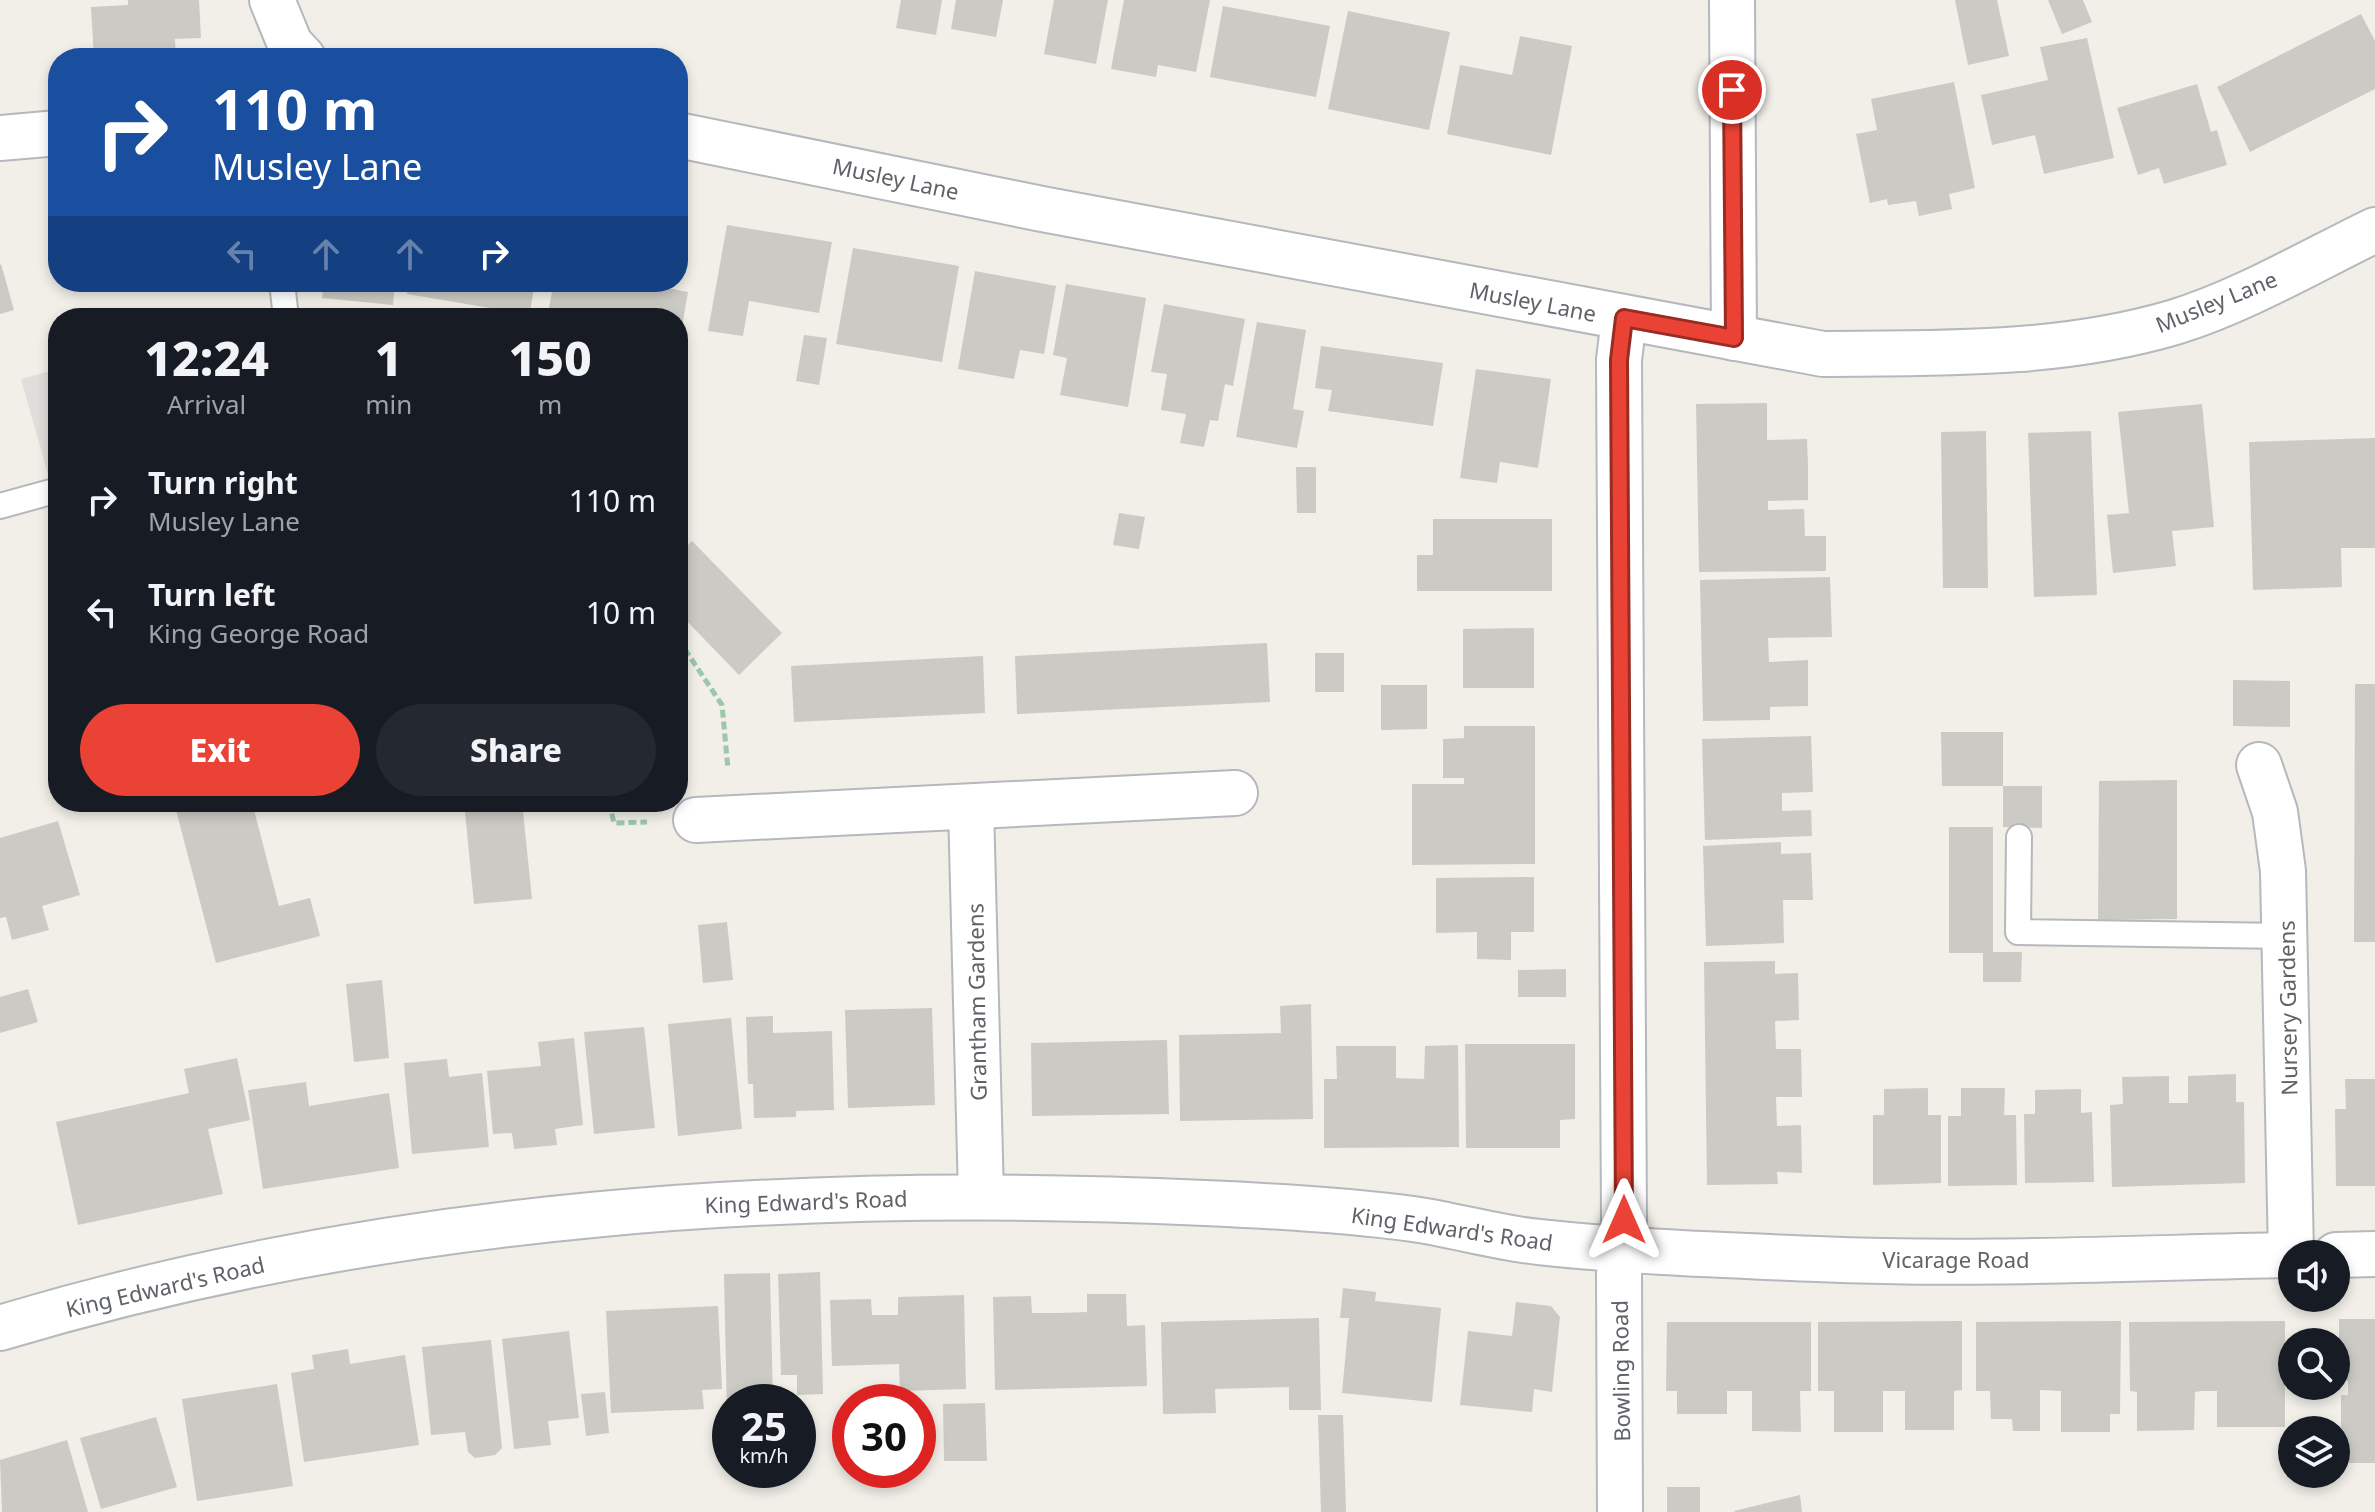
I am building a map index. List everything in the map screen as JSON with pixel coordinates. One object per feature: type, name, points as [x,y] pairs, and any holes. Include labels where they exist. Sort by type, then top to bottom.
[{"type":"street","points":[[272,0],[294,48]]},
{"type":"street","points":[[1732,0],[1734,338]]},
{"type":"street","points":[[0,138],[48,134]]},
{"type":"street","name":"Musley Lane","points":[[688,137],[1042,209],[1823,354],[1951,353],[2077,344],[2176,322],[2375,230]]},
{"type":"street","name":"Bowling Road","points":[[1620,1512],[1619,360],[1624,318]]},
{"type":"street","name":"Nursery Gardens","points":[[2259,765],[2275,812],[2286,936],[2292,1240]]},
{"type":"street","points":[[715,818],[1235,793]]},
{"type":"street","name":"Grantham Gardens","points":[[971,807],[981,1196]]},
{"type":"street","name":"King Edward's Road","points":[[0,1328],[106,1296],[230,1267],[491,1227],[659,1207],[790,1199],[981,1196],[1225,1204],[1414,1219],[1536,1242],[1621,1247]]},
{"type":"street","name":"Vicarage Road","points":[[1621,1247],[1836,1259],[2278,1255]]},
{"type":"street","points":[[2350,1255],[2375,1254]]},
{"type":"lane","points":[[0,506],[48,493]]},
{"type":"lane","points":[[2019,837],[2018,932],[2286,936]]},
{"type":"path","points":[[688,654],[722,705],[715,818]]},
{"type":"shaded area","points":[[48,372],[48,475],[21,379]]},
{"type":"building","points":[[128,0],[199,0],[201,38],[175,39],[175,48],[93,48],[91,7],[128,5]]},
{"type":"building","points":[[901,0],[942,0],[936,35],[896,28]]},
{"type":"building","points":[[956,0],[1003,0],[996,37],[951,29]]},
{"type":"building","points":[[1054,0],[1108,0],[1096,64],[1044,54]]},
{"type":"building","points":[[1124,0],[1210,0],[1196,72],[1158,65],[1156,77],[1111,69]]},
{"type":"building","points":[[1955,0],[1997,0],[2009,56],[1968,65]]},
{"type":"building","points":[[2048,0],[2083,0],[2092,22],[2062,34]]},
{"type":"building","points":[[1223,6],[1330,26],[1316,97],[1210,77]]},
{"type":"building","points":[[1348,11],[1450,32],[1429,130],[1328,109]]},
{"type":"building","points":[[2361,14],[2375,41],[2375,89],[2250,152],[2217,87]]},
{"type":"building","points":[[1520,36],[1572,46],[1551,155],[1447,134],[1460,65],[1512,75]]},
{"type":"building","points":[[2087,38],[2114,158],[2044,174],[2035,135],[1992,145],[1981,95],[2048,80],[2040,47]]},
{"type":"building","points":[[1954,82],[1975,188],[1949,194],[1952,209],[1919,216],[1916,201],[1888,205],[1887,199],[1870,203],[1856,134],[1877,130],[1871,99]]},
{"type":"building","points":[[2197,84],[2211,132],[2217,130],[2227,165],[2164,184],[2159,168],[2138,175],[2117,108]]},
{"type":"building","points":[[727,225],[832,242],[819,313],[749,301],[743,336],[708,331]]},
{"type":"building","points":[[853,248],[959,266],[942,362],[836,344]]},
{"type":"building","points":[[0,265],[14,310],[0,314]]},
{"type":"building","points":[[975,271],[1056,286],[1044,354],[1020,350],[1014,379],[958,369]]},
{"type":"building","points":[[1066,284],[1146,298],[1128,407],[1060,395],[1067,358],[1053,355]]},
{"type":"building","points":[[323,292],[394,292],[393,305],[322,298]]},
{"type":"building","points":[[533,292],[531,308],[490,308],[407,294]]},
{"type":"building","points":[[552,292],[688,292],[685,308],[549,308]]},
{"type":"building","points":[[1164,304],[1245,319],[1233,386],[1225,384],[1218,421],[1210,420],[1204,447],[1180,443],[1186,414],[1161,410],[1167,374],[1151,372]]},
{"type":"building","points":[[1257,322],[1306,330],[1293,409],[1304,411],[1297,448],[1236,437]]},
{"type":"building","points":[[804,335],[827,338],[819,385],[796,381]]},
{"type":"building","points":[[1321,346],[1443,363],[1433,426],[1328,411],[1332,390],[1315,388]]},
{"type":"building","points":[[1476,369],[1551,379],[1538,468],[1500,462],[1497,483],[1460,478]]},
{"type":"building","points":[[1767,403],[1767,440],[1807,439],[1808,466],[1808,500],[1768,501],[1768,510],[1804,509],[1805,536],[1826,536],[1826,571],[1699,572],[1696,404]]},
{"type":"building","points":[[2202,404],[2214,527],[2172,531],[2176,566],[2113,573],[2107,515],[2129,513],[2118,412]]},
{"type":"building","points":[[1986,431],[1988,588],[1943,588],[1941,432]]},
{"type":"building","points":[[2091,431],[2097,595],[2034,597],[2028,433]]},
{"type":"building","points":[[2375,438],[2375,548],[2341,548],[2342,587],[2253,590],[2249,442]]},
{"type":"building","points":[[1296,467],[1316,467],[1316,513],[1297,513]]},
{"type":"building","points":[[1119,513],[1145,517],[1139,549],[1113,545]]},
{"type":"building","points":[[1433,519],[1552,519],[1552,591],[1417,591],[1417,555],[1433,555]]},
{"type":"building","points":[[692,541],[782,633],[739,675],[688,622],[688,545]]},
{"type":"building","points":[[1830,577],[1832,637],[1768,638],[1769,662],[1808,660],[1808,706],[1770,707],[1770,720],[1703,721],[1700,580]]},
{"type":"building","points":[[1534,628],[1534,688],[1463,688],[1463,629]]},
{"type":"building","points":[[1267,643],[1270,702],[1017,714],[1015,656]]},
{"type":"building","points":[[1315,653],[1344,653],[1344,692],[1315,692]]},
{"type":"building","points":[[983,656],[985,713],[794,722],[791,666]]},
{"type":"building","points":[[2233,680],[2290,681],[2290,727],[2233,726]]},
{"type":"building","points":[[2355,684],[2375,684],[2375,942],[2354,942]]},
{"type":"building","points":[[1381,685],[1427,685],[1427,729],[1381,730]]},
{"type":"building","points":[[1464,726],[1535,726],[1535,864],[1412,865],[1412,784],[1464,784],[1464,778],[1443,778],[1443,739],[1464,738]]},
{"type":"building","points":[[1941,732],[2003,732],[2003,786],[1942,786]]},
{"type":"building","points":[[1811,736],[1813,792],[1782,793],[1782,811],[1811,810],[1812,836],[1705,840],[1702,739]]},
{"type":"building","points":[[2177,780],[2177,919],[2098,920],[2099,781]]},
{"type":"building","points":[[2003,786],[2042,786],[2042,828],[2003,827]]},
{"type":"building","points":[[177,812],[255,812],[279,906],[310,898],[320,936],[216,963]]},
{"type":"building","points":[[465,812],[523,812],[532,899],[474,904]]},
{"type":"building","points":[[58,821],[80,895],[42,906],[49,930],[12,940],[6,917],[0,918],[0,838]]},
{"type":"building","points":[[1949,827],[1993,827],[1993,952],[2022,952],[2021,982],[1983,982],[1983,953],[1949,953]]},
{"type":"building","points":[[1781,842],[1781,854],[1811,853],[1813,900],[1783,900],[1784,943],[1706,946],[1703,846]]},
{"type":"building","points":[[1534,877],[1534,932],[1511,932],[1511,960],[1477,959],[1477,932],[1436,933],[1436,878]]},
{"type":"building","points":[[727,922],[733,980],[703,983],[698,925]]},
{"type":"building","points":[[1775,961],[1775,974],[1798,973],[1799,1020],[1775,1021],[1776,1049],[1801,1049],[1802,1097],[1776,1097],[1777,1126],[1801,1125],[1802,1173],[1777,1172],[1778,1184],[1707,1185],[1704,962]]},
{"type":"building","points":[[1566,969],[1566,997],[1518,997],[1518,970]]},
{"type":"building","points":[[382,980],[389,1058],[354,1062],[346,984]]},
{"type":"building","points":[[28,989],[38,1022],[0,1033],[0,997]]},
{"type":"building","points":[[1311,1004],[1313,1119],[1180,1121],[1179,1035],[1281,1033],[1280,1006]]},
{"type":"building","points":[[932,1008],[935,1105],[848,1108],[845,1010]]},
{"type":"building","points":[[773,1016],[773,1033],[832,1031],[834,1110],[796,1111],[796,1117],[754,1118],[753,1084],[748,1084],[746,1017]]},
{"type":"building","points":[[731,1018],[742,1129],[678,1136],[668,1024]]},
{"type":"building","points":[[644,1027],[655,1128],[594,1134],[584,1032]]},
{"type":"building","points":[[574,1038],[583,1125],[555,1129],[557,1145],[514,1149],[512,1133],[493,1134],[487,1071],[541,1066],[538,1042]]},
{"type":"building","points":[[1167,1040],[1169,1114],[1032,1116],[1031,1043]]},
{"type":"building","points":[[1465,1044],[1575,1044],[1575,1119],[1560,1120],[1560,1148],[1466,1148]]},
{"type":"building","points":[[1458,1045],[1459,1147],[1324,1148],[1324,1079],[1337,1079],[1336,1046],[1396,1046],[1396,1078],[1424,1079],[1425,1046]]},
{"type":"building","points":[[237,1058],[250,1120],[208,1129],[223,1194],[78,1225],[56,1122],[189,1093],[184,1069]]},
{"type":"building","points":[[447,1059],[449,1077],[482,1073],[489,1147],[412,1154],[404,1063]]},
{"type":"building","points":[[2236,1074],[2236,1102],[2244,1102],[2245,1183],[2112,1187],[2110,1105],[2123,1104],[2122,1077],[2169,1076],[2169,1103],[2188,1103],[2188,1076]]},
{"type":"building","points":[[2345,1079],[2375,1079],[2375,1186],[2336,1186],[2335,1109],[2346,1109]]},
{"type":"building","points":[[306,1082],[309,1106],[389,1093],[399,1168],[263,1189],[248,1090]]},
{"type":"building","points":[[1928,1088],[1928,1115],[1941,1115],[1941,1183],[1873,1185],[1873,1115],[1884,1115],[1884,1089]]},
{"type":"building","points":[[1961,1088],[2005,1088],[2004,1115],[2016,1115],[2017,1185],[1948,1186],[1948,1116],[1961,1116]]},
{"type":"building","points":[[2081,1089],[2081,1113],[2092,1112],[2094,1182],[2025,1183],[2024,1114],[2035,1114],[2035,1090]]},
{"type":"building","points":[[820,1272],[823,1394],[816,1394],[816,1384],[797,1384],[797,1375],[781,1375],[778,1274]]},
{"type":"building","points":[[770,1273],[773,1384],[726,1384],[724,1274]]},
{"type":"building","points":[[1343,1288],[1376,1292],[1375,1301],[1441,1308],[1432,1402],[1342,1393],[1349,1318],[1340,1318]]},
{"type":"building","points":[[1087,1294],[1126,1294],[1127,1326],[1145,1325],[1147,1386],[995,1390],[993,1297],[1031,1296],[1032,1313],[1060,1313],[1087,1312]]},
{"type":"building","points":[[964,1295],[966,1389],[936,1390],[936,1384],[900,1384],[899,1364],[832,1366],[830,1300],[871,1299],[872,1315],[898,1315],[898,1297]]},
{"type":"building","points":[[1516,1302],[1551,1306],[1560,1317],[1552,1392],[1534,1389],[1532,1412],[1460,1405],[1468,1331],[1512,1336]]},
{"type":"building","points":[[718,1306],[722,1384],[712,1384],[712,1390],[702,1390],[704,1409],[611,1413],[606,1311]]},
{"type":"building","points":[[1319,1318],[1321,1410],[1289,1410],[1289,1387],[1215,1389],[1216,1413],[1163,1414],[1161,1322]]},
{"type":"building","points":[[2339,1319],[2375,1319],[2375,1463],[2350,1463],[2350,1416],[2341,1416],[2341,1400],[2350,1400],[2350,1328],[2339,1328]]},
{"type":"building","points":[[1962,1321],[1962,1390],[1954,1391],[1954,1430],[1905,1430],[1905,1391],[1883,1391],[1883,1432],[1834,1432],[1834,1391],[1818,1391],[1818,1322]]},
{"type":"building","points":[[2121,1321],[2120,1414],[2110,1414],[2110,1432],[2061,1432],[2061,1391],[2040,1390],[2040,1431],[2013,1431],[2012,1419],[1991,1419],[1990,1391],[1976,1391],[1976,1322]]},
{"type":"building","points":[[2285,1321],[2285,1328],[2278,1328],[2278,1400],[2285,1400],[2285,1416],[2278,1416],[2278,1427],[2217,1427],[2217,1391],[2201,1391],[2195,1392],[2194,1430],[2137,1431],[2137,1392],[2130,1391],[2129,1322]]},
{"type":"building","points":[[1667,1322],[1811,1322],[1811,1391],[1800,1391],[1801,1432],[1752,1431],[1752,1391],[1727,1391],[1727,1414],[1677,1414],[1677,1391],[1666,1391]]},
{"type":"building","points":[[569,1331],[579,1418],[548,1421],[551,1445],[514,1449],[502,1339]]},
{"type":"building","points":[[491,1340],[502,1448],[495,1455],[475,1458],[468,1452],[465,1432],[431,1435],[422,1347]]},
{"type":"building","points":[[348,1349],[350,1364],[405,1355],[419,1445],[304,1462],[291,1373],[314,1369],[312,1355]]},
{"type":"building","points":[[277,1384],[293,1486],[197,1501],[182,1399]]},
{"type":"building","points":[[605,1392],[609,1433],[586,1436],[581,1394]]},
{"type":"building","points":[[985,1403],[987,1461],[944,1461],[943,1404]]},
{"type":"building","points":[[1318,1415],[1343,1415],[1346,1512],[1321,1512]]},
{"type":"building","points":[[156,1417],[177,1487],[101,1509],[80,1438]]},
{"type":"building","points":[[67,1440],[88,1512],[2,1512],[0,1460]]},
{"type":"building","points":[[1667,1487],[1700,1487],[1700,1512],[1667,1512]]},
{"type":"building","points":[[1800,1495],[1802,1512],[1734,1511]]},
{"type":"route","points":[[1624,1220],[1619,360],[1624,318],[1734,338],[1732,90]]}]
